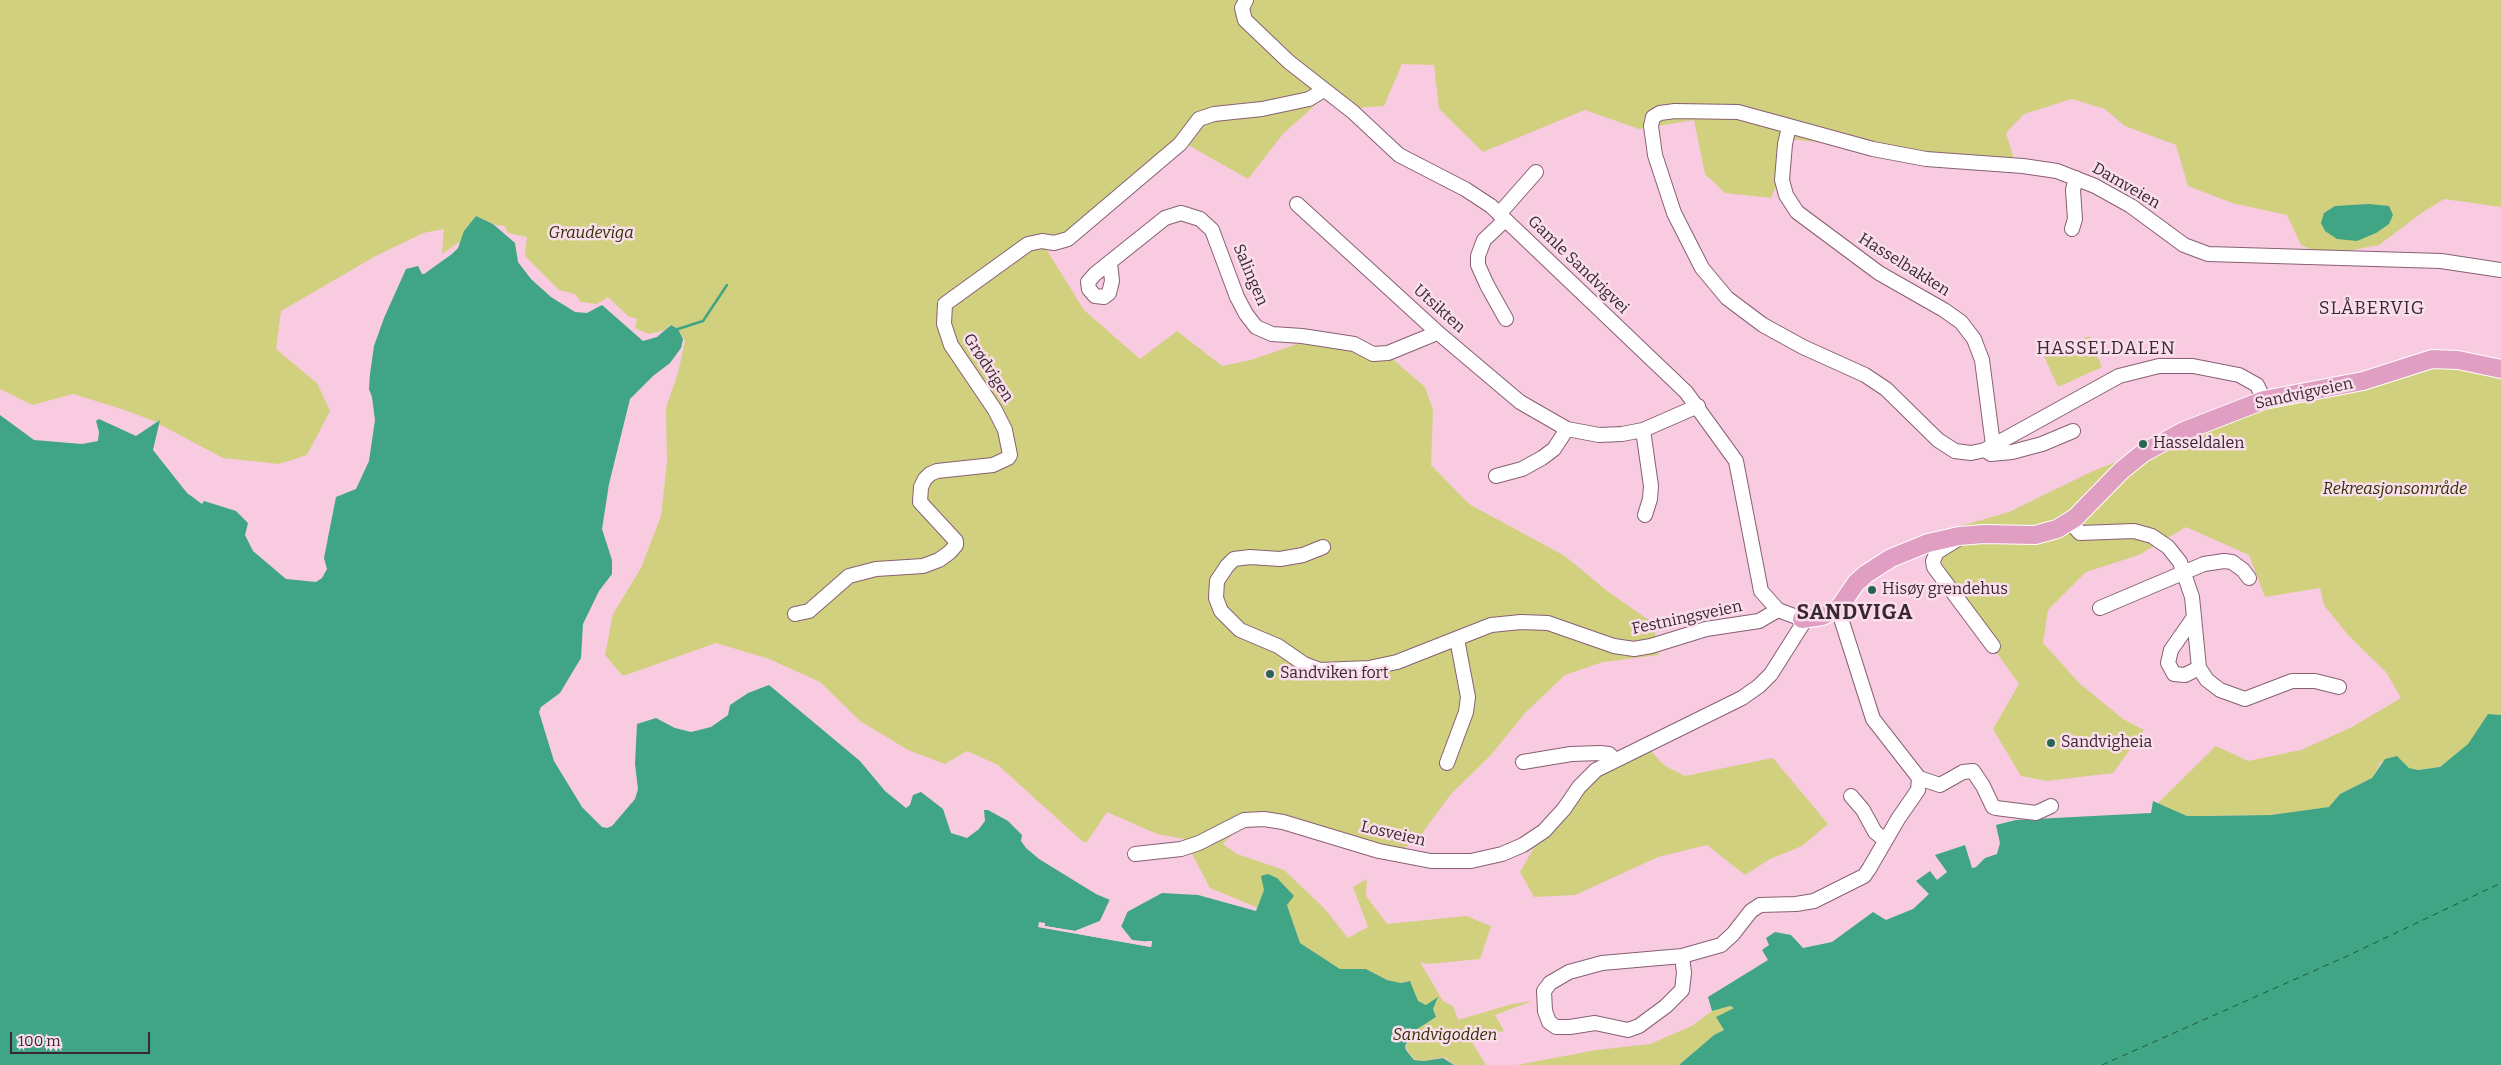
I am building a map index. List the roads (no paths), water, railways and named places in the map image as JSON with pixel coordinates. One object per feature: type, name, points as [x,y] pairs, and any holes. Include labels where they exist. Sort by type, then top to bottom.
[{"type":"main road","name":"Sandvigveien","points":[[1838,609],[1856,583],[1877,566],[1928,543],[1959,536],[2035,534],[2057,529],[2070,522],[2121,471],[2143,453],[2184,431],[2264,400],[2363,381],[2432,359],[2458,360],[2501,369]]},
{"type":"main road","points":[[1802,619],[1822,616],[1838,609]]},
{"type":"street","name":"Gamle Sandvigvei","points":[[1246,0],[1242,11],[1249,24],[1289,62],[1353,112],[1399,155],[1465,189],[1502,217],[1686,392],[1698,406],[1736,461],[1761,591],[1778,610],[1802,619]]},
{"type":"street","name":"Grødvigen","points":[[795,614],[810,611],[849,576],[876,568],[923,566],[939,560],[950,552],[956,545],[954,536],[920,502],[921,486],[925,479],[930,474],[937,472],[994,465],[1010,455],[1006,430],[995,410],[950,345],[944,324],[945,304],[1028,244],[1042,241],[1054,243],[1068,239],[1180,144],[1199,120],[1214,114],[1262,109],[1309,99],[1324,90]]},
{"type":"street","name":"Damveien","points":[[1989,448],[1971,453],[1956,451],[1938,440],[1886,389],[1865,375],[1803,347],[1763,326],[1727,298],[1702,268],[1684,236],[1661,177],[1651,126],[1653,117],[1660,112],[1694,110],[1738,112],[1873,149],[1926,158],[2024,166],[2057,172],[2076,178],[2131,206],[2184,245],[2208,254],[2365,261],[2440,261],[2501,270]]},
{"type":"street","name":"Hasselbakken","points":[[1789,127],[1785,144],[1782,180],[1786,195],[1797,212],[1879,273],[1944,310],[1961,322],[1974,339],[1982,360],[1989,448]]},
{"type":"street","points":[[1506,319],[1478,265],[1478,256],[1484,240],[1536,172]]},
{"type":"street","points":[[2072,229],[2075,219],[2073,190],[2076,178]]},
{"type":"street","name":"Utsikten","points":[[1297,204],[1436,331],[1520,402],[1537,414],[1567,429],[1599,435],[1643,430],[1698,406]]},
{"type":"street","name":"Salingen","points":[[1110,263],[1165,218],[1181,213],[1200,219],[1212,230],[1237,297],[1256,327],[1272,334],[1302,336],[1354,344],[1373,354],[1388,353],[1432,335],[1436,331]]},
{"type":"street","points":[[2073,431],[2042,444],[2012,452],[1991,454],[1989,448],[2119,376],[2159,366],[2193,366],[2239,374],[2257,385],[2264,400]]},
{"type":"street","points":[[1496,476],[1516,472],[1542,458],[1554,449],[1567,429]]},
{"type":"street","points":[[1643,430],[1651,486],[1650,499],[1645,515]]},
{"type":"street","points":[[2070,522],[2080,533],[2134,531],[2152,536],[2168,547],[2180,562],[2192,597],[2199,668],[2207,680],[2220,690],[2245,699],[2292,681],[2314,681],[2339,687]]},
{"type":"street","points":[[1959,536],[1957,541],[1937,552],[1933,561],[1934,567],[1993,646]]},
{"type":"street","name":"Festningsveien","points":[[1322,547],[1303,555],[1280,559],[1250,557],[1234,559],[1217,581],[1216,598],[1221,611],[1240,630],[1278,646],[1304,664],[1320,670],[1369,668],[1397,662],[1491,625],[1521,622],[1548,623],[1614,646],[1634,649],[1706,629],[1759,621],[1778,610]]},
{"type":"street","points":[[2100,608],[2204,564],[2224,561],[2232,562],[2243,570],[2249,578]]},
{"type":"street","points":[[1838,609],[1873,719],[1919,778],[1940,785],[1963,772],[1973,772],[1983,786],[1992,807],[2036,813],[2051,806]]},
{"type":"street","points":[[2194,617],[2170,650],[2168,663],[2174,674],[2185,675],[2199,668]]},
{"type":"street","name":"Losveien","points":[[1135,854],[1181,849],[1199,843],[1244,820],[1264,819],[1283,822],[1379,851],[1431,861],[1471,861],[1502,854],[1536,838],[1564,809],[1579,787],[1596,770],[1614,759],[1742,698],[1759,686],[1771,674],[1796,637],[1802,619]]},
{"type":"street","points":[[1446,763],[1466,712],[1468,697],[1458,639]]},
{"type":"street","points":[[1523,762],[1571,754],[1600,753],[1609,754],[1614,759]]},
{"type":"street","points":[[1682,956],[1684,973],[1682,990],[1666,1006],[1639,1026],[1628,1030],[1595,1023],[1556,1027],[1549,1022],[1545,1011],[1544,991],[1550,984],[1569,972],[1602,963],[1682,956],[1721,945],[1733,934],[1751,911],[1760,905],[1796,904],[1814,901],[1864,876],[1918,790],[1919,778]]},
{"type":"street","points":[[1851,796],[1875,832],[1885,840]]},
{"type":"waterway","points":[[678,329],[703,321],[727,285]]},
{"type":"place","name":"Hasseldalen","points":[[2143,444]]},
{"type":"place","name":"Hisøy grendehus","points":[[1872,590]]},
{"type":"place","name":"Sandviken fort","points":[[1270,674]]},
{"type":"place","name":"Sandvigheia","points":[[2051,743]]},
{"type":"district","name":"SLÅBERVIG","points":[[2372,309]]},
{"type":"district","name":"HASSELDALEN","points":[[2106,349]]},
{"type":"district","name":"SANDVIGA","points":[[1855,613]]},
{"type":"park label","name":"Graudeviga","points":[[591,234]]},
{"type":"park label","name":"Rekreasjonsområde","points":[[2395,490]]},
{"type":"park label","name":"Sandvigodden","points":[[1445,1036]]}]
